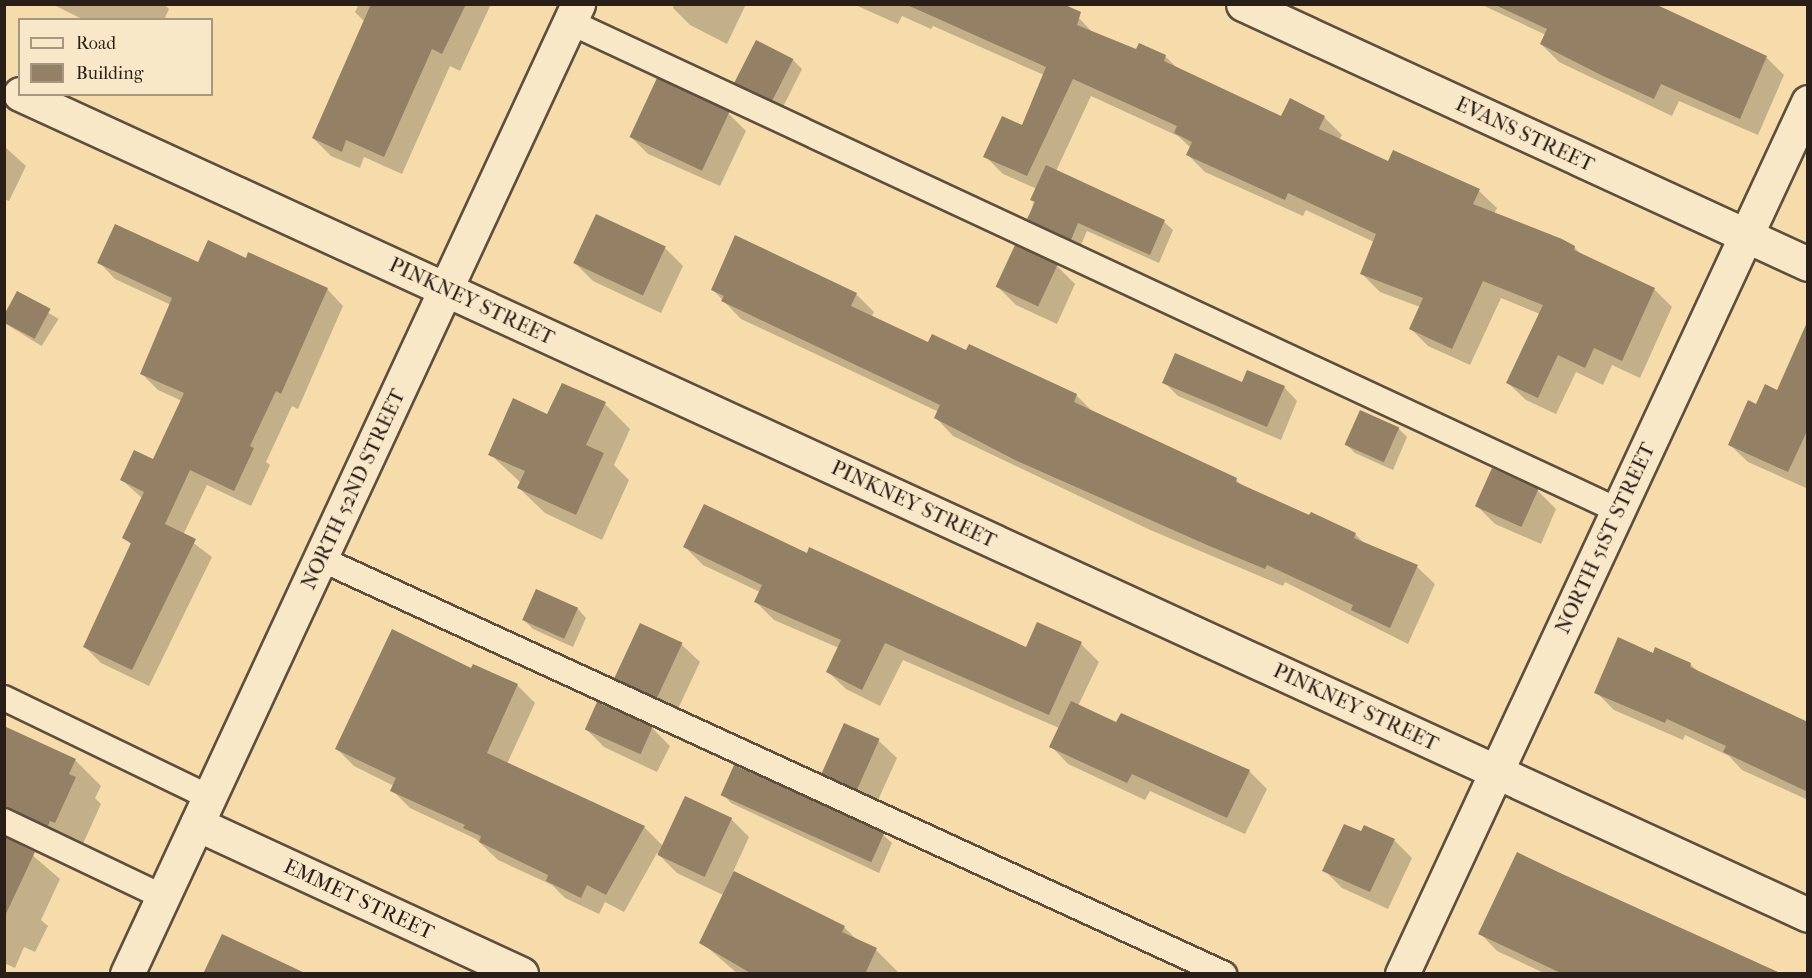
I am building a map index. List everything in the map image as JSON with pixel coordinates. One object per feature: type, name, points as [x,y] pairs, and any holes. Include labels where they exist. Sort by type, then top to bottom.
[{"type":"street","name":"EVANS STREET","points":[[1243,4],[1808,264]]},
{"type":"street","name":"NORTH 52ND STREET","points":[[127,974],[574,13]]},
{"type":"street","name":"PINKNEY STREET","points":[[24,96],[1808,915]]},
{"type":"street","name":"NORTH 51ST STREET","points":[[1402,974],[1808,102]]},
{"type":"street","name":"EMMET STREET","points":[[203,811],[521,974]]},
{"type":"lane","points":[[574,13],[1617,510]]},
{"type":"lane","points":[[321,559],[1224,974]]},
{"type":"lane","points":[[4,698],[203,811]]},
{"type":"lane","points":[[4,821],[163,897]]},
{"type":"building","points":[[371,4],[466,4],[442,54],[432,49],[384,157],[346,140],[342,152],[312,138]]},
{"type":"building","points":[[905,4],[1063,4],[1081,12],[1077,25],[1136,49],[1139,43],[1166,55],[1164,61],[1281,116],[1290,98],[1325,116],[1319,129],[1388,161],[1393,150],[1480,189],[1473,204],[1562,239],[1575,246],[1574,250],[1655,288],[1622,361],[1594,348],[1585,368],[1558,355],[1538,398],[1506,383],[1543,305],[1483,281],[1452,349],[1409,329],[1423,298],[1360,274],[1376,234],[1288,193],[1285,200],[1186,155],[1192,142],[1174,133],[1177,126],[1073,79],[1027,176],[983,157],[1002,116],[1022,125],[1046,67]]},
{"type":"building","points":[[1493,4],[1655,4],[1767,56],[1740,119],[1661,84],[1654,99],[1603,76],[1540,44],[1547,29]]},
{"type":"building","points":[[756,40],[793,59],[772,102],[734,83]]},
{"type":"building","points":[[657,78],[730,112],[702,171],[630,137]]},
{"type":"building","points":[[1046,165],[1165,220],[1150,255],[1078,223],[1071,240],[1027,219],[1035,202],[1030,200]]},
{"type":"building","points":[[596,214],[666,247],[643,295],[573,263]]},
{"type":"building","points":[[115,224],[198,262],[208,240],[246,258],[248,252],[328,288],[281,394],[276,391],[250,446],[254,448],[234,491],[190,470],[165,524],[196,539],[132,670],[83,647],[131,543],[122,538],[144,492],[120,480],[134,450],[153,459],[184,393],[140,374],[172,298],[97,263]]},
{"type":"building","points":[[735,235],[857,293],[851,306],[928,342],[932,334],[966,350],[969,344],[1077,394],[1074,402],[1237,478],[1236,482],[1309,515],[1311,512],[1356,533],[1354,538],[1418,565],[1390,628],[1351,610],[1353,605],[1267,565],[1265,569],[1207,545],[1015,460],[934,418],[940,405],[721,301],[724,296],[711,290]]},
{"type":"building","points":[[1015,245],[1058,265],[1038,307],[996,287]]},
{"type":"building","points":[[17,291],[51,309],[35,339],[4,323],[4,315]]},
{"type":"building","points":[[1808,320],[1808,429],[1788,472],[1728,445],[1748,400],[1756,404],[1765,384],[1777,390]]},
{"type":"building","points":[[1175,353],[1242,382],[1247,370],[1285,386],[1267,427],[1162,383]]},
{"type":"building","points":[[562,383],[606,402],[586,445],[604,453],[576,515],[517,488],[525,471],[488,455],[513,398],[547,414]]},
{"type":"building","points":[[1360,410],[1399,427],[1384,462],[1345,445]]},
{"type":"building","points":[[1492,468],[1539,489],[1522,527],[1475,506]]},
{"type":"building","points":[[704,504],[807,553],[809,547],[1026,647],[1037,622],[1082,642],[1049,715],[885,643],[862,690],[826,672],[841,640],[754,602],[762,585],[683,547]]},
{"type":"building","points":[[536,589],[578,608],[564,639],[522,620]]},
{"type":"building","points":[[640,623],[683,643],[657,698],[614,678]]},
{"type":"building","points":[[392,629],[471,668],[473,664],[518,684],[487,753],[645,826],[606,895],[587,885],[581,898],[546,881],[548,875],[479,842],[481,836],[463,828],[465,825],[390,791],[396,778],[335,749]]},
{"type":"building","points":[[1618,637],[1653,653],[1655,647],[1691,663],[1690,667],[1808,722],[1808,792],[1723,752],[1726,746],[1667,719],[1665,723],[1594,693]]},
{"type":"building","points":[[1071,701],[1116,722],[1121,713],[1250,770],[1227,818],[1132,774],[1127,783],[1049,747]]},
{"type":"building","points":[[597,702],[653,727],[641,754],[585,729]]},
{"type":"building","points":[[844,723],[880,739],[857,790],[821,774]]},
{"type":"building","points":[[4,726],[76,759],[69,774],[76,777],[55,823],[50,821],[48,826],[4,807]]},
{"type":"building","points":[[734,765],[885,832],[871,862],[721,795]]},
{"type":"building","points":[[685,796],[732,818],[705,877],[658,855]]},
{"type":"building","points":[[1344,824],[1361,831],[1364,825],[1395,839],[1370,892],[1322,871]]},
{"type":"building","points":[[4,837],[35,852],[4,918]]},
{"type":"building","points":[[1517,852],[1782,974],[1563,974],[1478,934]]},
{"type":"building","points":[[734,871],[845,926],[842,932],[877,948],[865,974],[752,974],[699,943]]},
{"type":"building","points":[[222,934],[307,974],[203,974]]}]
